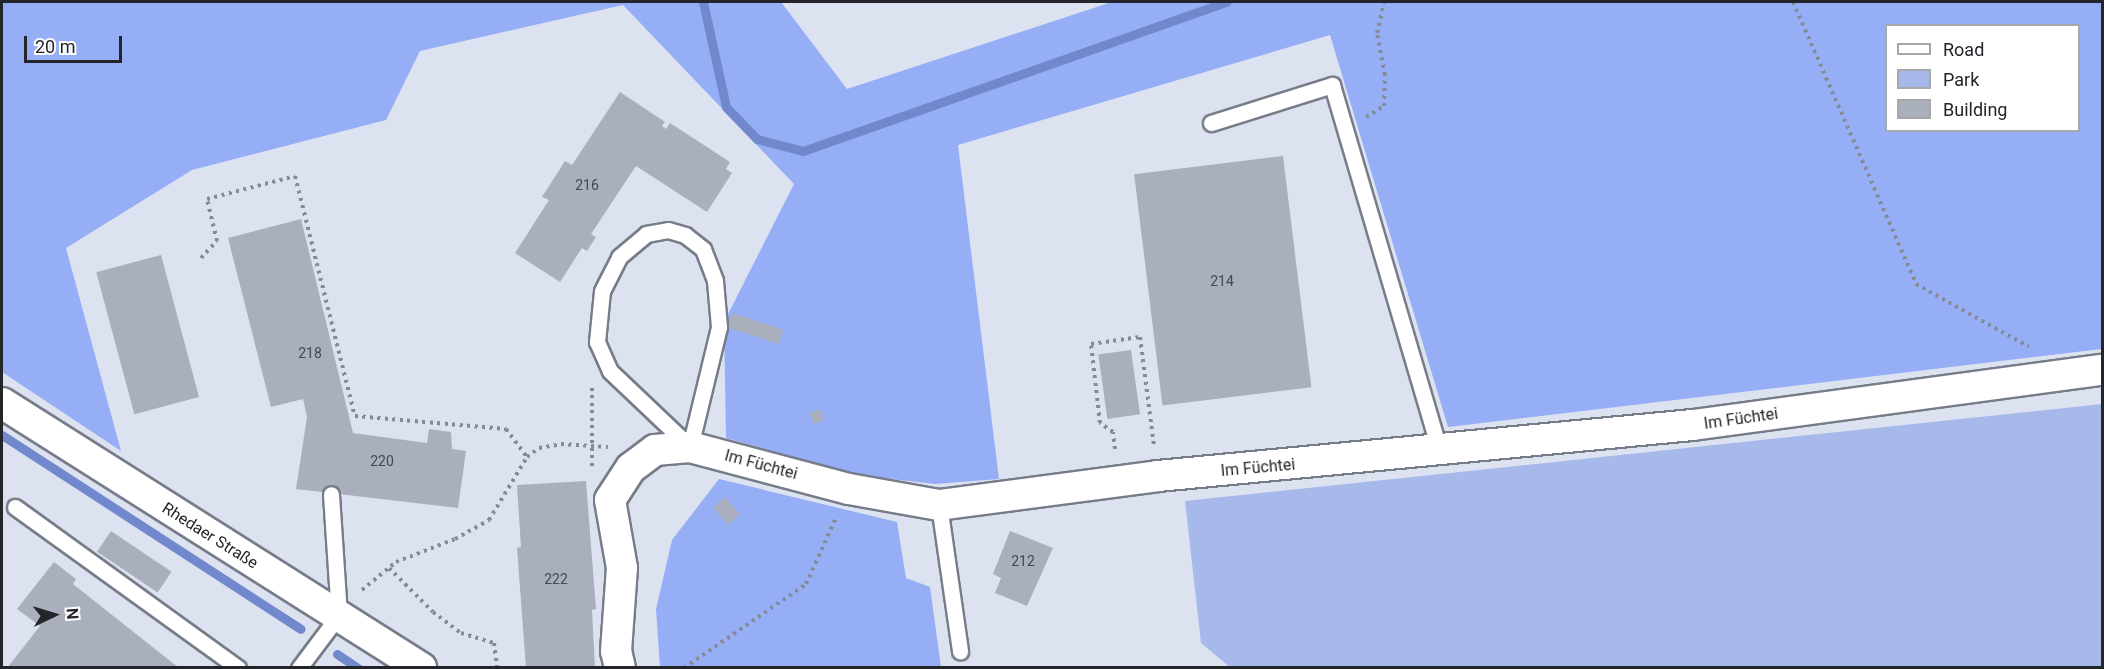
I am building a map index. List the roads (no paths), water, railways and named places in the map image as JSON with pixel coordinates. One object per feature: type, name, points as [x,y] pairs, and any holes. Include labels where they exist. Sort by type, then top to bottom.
[{"type":"street","name":"Im Füchtei","points":[[620,668],[616,651],[622,568],[609,500],[631,468],[655,450],[690,447],[849,489],[939,505],[1158,476],[1440,452],[1693,425],[2090,371]]},
{"type":"street","name":"Rhedaer Straße","points":[[2,403],[421,668]]},
{"type":"lane","points":[[1211,123],[1332,85],[1440,452]]},
{"type":"lane","points":[[668,230],[686,235],[703,249],[715,281],[719,327],[690,447],[610,371],[597,342],[603,291],[619,257],[646,234],[668,230]]},
{"type":"lane","points":[[299,668],[342,617],[331,494]]},
{"type":"lane","points":[[939,505],[960,651]]},
{"type":"lane","points":[[15,507],[238,668]]},
{"type":"waterway","points":[[703,2],[726,107],[757,139],[803,151],[1227,2]]},
{"type":"waterway","points":[[2,435],[301,629]]},
{"type":"waterway","points":[[337,654],[358,668]]}]
